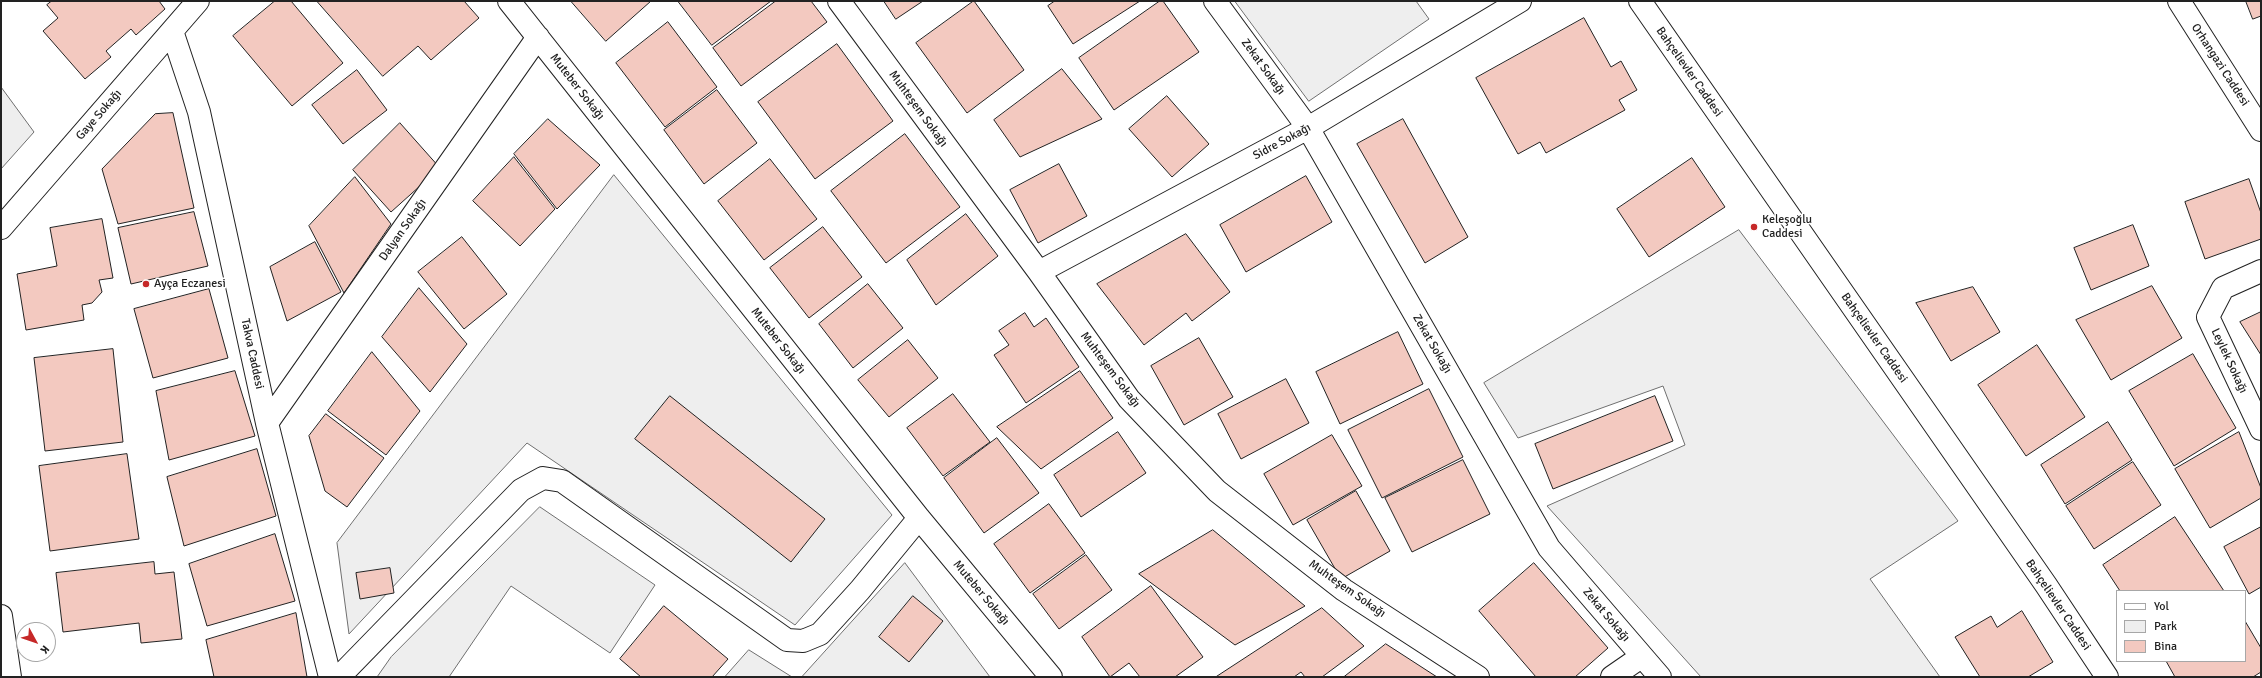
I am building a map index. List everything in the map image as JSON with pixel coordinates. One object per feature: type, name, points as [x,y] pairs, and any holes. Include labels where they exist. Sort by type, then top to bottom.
[{"type":"street","name":"Gaye Sokağı","points":[[1,228],[198,1]]},
{"type":"street","name":"Muteber Sokağı","points":[[509,1],[919,518],[1051,677]]},
{"type":"street","name":"Muhteşem Sokağı","points":[[839,1],[1039,272],[1129,399],[1216,490],[1344,590],[1478,677]]},
{"type":"street","name":"Zekat Sokağı","points":[[1215,1],[1308,128],[1549,548],[1641,657],[1660,677]]},
{"type":"street","name":"Sidre Sokağı","points":[[1039,272],[1308,128],[1520,1]]},
{"type":"street","name":"Bahçelievler Caddesi","points":[[1640,1],[2041,579],[2107,677]]},
{"type":"street","name":"Orhangazi Caddesi","points":[[2179,1],[2261,130]]},
{"type":"street","name":"Takva Caddesi","points":[[172,31],[199,112],[267,423],[330,677]]},
{"type":"street","name":"Dalyan Sokağı","points":[[267,423],[538,37]]},
{"type":"street","name":"Leylek Sokağı","points":[[2261,271],[2223,288],[2208,317],[2261,429]]},
{"type":"street","points":[[339,677],[521,490],[543,478],[562,480],[787,640],[803,641],[820,634],[860,590],[919,518]]},
{"type":"street","points":[[1,616],[10,677]]},
{"type":"street","points":[[1612,677],[1641,657]]},
{"type":"green space","points":[[1235,1],[1416,1],[1429,19],[1309,101]]},
{"type":"green space","points":[[1,87],[34,132],[1,169]]},
{"type":"green space","points":[[614,175],[892,515],[795,625],[527,443],[349,634],[337,543]]},
{"type":"green space","points":[[1739,230],[1958,521],[1870,579],[1940,677],[1701,677],[1547,506],[1685,445],[1663,386],[1518,438],[1484,383]]},
{"type":"green space","points":[[540,507],[655,585],[610,653],[511,586],[449,677],[377,677],[391,657]]},
{"type":"green space","points":[[905,563],[990,677],[802,677]]},
{"type":"green space","points":[[749,650],[792,677],[725,677]]},
{"type":"building","points":[[52,1],[159,1],[165,9],[136,35],[131,29],[106,51],[111,57],[85,79],[43,31],[58,18],[47,5]]},
{"type":"building","points":[[275,1],[291,1],[343,63],[292,106],[233,36]]},
{"type":"building","points":[[317,1],[464,1],[479,18],[431,60],[418,46],[383,76]]},
{"type":"building","points":[[571,1],[651,1],[606,41]]},
{"type":"building","points":[[678,1],[771,1],[712,45]]},
{"type":"building","points":[[776,1],[811,1],[827,22],[741,86],[713,48]]},
{"type":"building","points":[[884,1],[923,1],[896,19]]},
{"type":"building","points":[[974,1],[1024,70],[967,113],[916,43]]},
{"type":"building","points":[[1055,1],[1140,1],[1073,44],[1048,6]]},
{"type":"building","points":[[1160,1],[1163,1],[1199,52],[1114,110],[1079,58]]},
{"type":"building","points":[[2246,1],[2261,1],[2261,16],[2253,19]]},
{"type":"building","points":[[1584,18],[1611,67],[1621,61],[1637,90],[1619,100],[1625,110],[1546,153],[1540,142],[1518,154],[1476,78]]},
{"type":"building","points":[[668,22],[717,87],[665,127],[616,63]]},
{"type":"building","points":[[837,44],[893,121],[815,179],[758,102]]},
{"type":"building","points":[[1062,69],[1102,119],[1020,157],[994,120]]},
{"type":"building","points":[[357,70],[387,110],[343,144],[312,105]]},
{"type":"building","points":[[717,90],[757,143],[704,184],[664,130]]},
{"type":"building","points":[[1167,96],[1209,144],[1172,177],[1129,129]]},
{"type":"building","points":[[173,113],[194,208],[118,224],[102,169],[155,114]]},
{"type":"building","points":[[548,119],[600,165],[557,209],[514,154]]},
{"type":"building","points":[[1403,119],[1468,237],[1425,263],[1357,144]]},
{"type":"building","points":[[400,123],[440,168],[391,212],[353,170]]},
{"type":"building","points":[[905,134],[960,207],[886,263],[831,191]]},
{"type":"building","points":[[514,157],[555,209],[520,246],[473,201]]},
{"type":"building","points":[[1692,158],[1725,207],[1649,257],[1617,209]]},
{"type":"building","points":[[770,159],[817,219],[764,260],[718,201]]},
{"type":"building","points":[[1059,164],[1087,216],[1038,243],[1010,190]]},
{"type":"building","points":[[1306,176],[1332,222],[1246,272],[1220,225]]},
{"type":"building","points":[[355,177],[391,224],[344,293],[309,226]]},
{"type":"building","points":[[2249,179],[2261,213],[2261,239],[2205,259],[2185,202]]},
{"type":"building","points":[[194,212],[208,266],[131,284],[118,228]]},
{"type":"building","points":[[966,214],[998,256],[936,305],[907,260]]},
{"type":"building","points":[[102,219],[113,278],[99,280],[102,292],[92,303],[82,305],[84,320],[26,330],[17,274],[57,266],[50,228]]},
{"type":"building","points":[[2133,225],[2149,266],[2091,290],[2074,248]]},
{"type":"building","points":[[823,227],[862,277],[809,318],[770,268]]},
{"type":"building","points":[[1186,234],[1230,292],[1192,321],[1186,313],[1144,345],[1097,284]]},
{"type":"building","points":[[462,237],[507,294],[464,329],[418,272]]},
{"type":"building","points":[[315,242],[341,292],[287,321],[270,267]]},
{"type":"building","points":[[868,284],[903,328],[853,368],[819,324]]},
{"type":"building","points":[[2152,286],[2182,338],[2111,380],[2076,320]]},
{"type":"building","points":[[1973,287],[2000,332],[1951,361],[1916,303]]},
{"type":"building","points":[[419,288],[467,344],[430,392],[382,337]]},
{"type":"building","points":[[209,289],[228,358],[153,378],[134,309]]},
{"type":"building","points":[[2261,312],[2261,355],[2240,322]]},
{"type":"building","points":[[1025,313],[1034,327],[1046,318],[1079,367],[1026,403],[994,355],[1009,345],[999,331]]},
{"type":"building","points":[[1398,332],[1423,384],[1340,424],[1316,372]]},
{"type":"building","points":[[1199,338],[1233,397],[1184,425],[1151,366]]},
{"type":"building","points":[[908,340],[938,378],[889,417],[858,380]]},
{"type":"building","points":[[2037,345],[2085,417],[2026,456],[1978,385]]},
{"type":"building","points":[[113,349],[123,442],[45,451],[34,358]]},
{"type":"building","points":[[372,352],[420,411],[386,455],[328,411]]},
{"type":"building","points":[[2193,354],[2236,428],[2174,466],[2129,391]]},
{"type":"building","points":[[235,371],[255,436],[169,460],[156,391]]},
{"type":"building","points":[[1080,371],[1113,418],[1041,469],[997,427]]},
{"type":"building","points":[[1286,379],[1309,423],[1241,459],[1218,414]]},
{"type":"building","points":[[1429,389],[1463,457],[1382,498],[1348,430]]},
{"type":"building","points":[[953,394],[990,442],[943,476],[907,428]]},
{"type":"building","points":[[670,396],[825,519],[791,562],[635,439]]},
{"type":"building","points":[[1655,396],[1673,441],[1553,489],[1535,444]]},
{"type":"building","points":[[326,414],[384,458],[347,507],[325,491],[309,436]]},
{"type":"building","points":[[2108,422],[2132,460],[2065,504],[2041,465]]},
{"type":"building","points":[[1118,432],[1146,473],[1081,517],[1054,475]]},
{"type":"building","points":[[2239,432],[2261,488],[2261,498],[2210,528],[2175,469]]},
{"type":"building","points":[[1332,435],[1362,486],[1293,525],[1264,474]]},
{"type":"building","points":[[997,438],[1039,493],[984,533],[944,478]]},
{"type":"building","points":[[257,449],[276,516],[184,546],[167,477]]},
{"type":"building","points":[[127,454],[139,539],[50,551],[39,466]]},
{"type":"building","points":[[1463,460],[1490,514],[1412,552],[1385,498]]},
{"type":"building","points":[[2133,462],[2161,505],[2094,549],[2066,506]]},
{"type":"building","points":[[1356,491],[1390,551],[1341,579],[1307,520]]},
{"type":"building","points":[[1049,504],[1085,553],[1030,593],[994,544]]},
{"type":"building","points":[[2175,517],[2223,590],[2119,590],[2103,565]]},
{"type":"building","points":[[2261,527],[2261,587],[2249,594],[2224,547]]},
{"type":"building","points":[[1213,530],[1305,606],[1235,645],[1139,574]]},
{"type":"building","points":[[275,534],[295,601],[207,626],[189,564]]},
{"type":"building","points":[[1086,555],[1112,590],[1059,629],[1033,594]]},
{"type":"building","points":[[154,562],[155,574],[174,572],[182,639],[141,643],[139,623],[63,632],[56,573]]},
{"type":"building","points":[[1534,563],[1608,648],[1575,677],[1536,677],[1479,611]]},
{"type":"building","points":[[390,568],[394,593],[360,599],[356,573]]},
{"type":"building","points":[[1151,586],[1203,657],[1175,677],[1140,677],[1129,663],[1110,677],[1082,637]]},
{"type":"building","points":[[913,596],[943,621],[909,662],[879,637]]},
{"type":"building","points":[[664,606],[728,659],[712,677],[641,677],[620,659]]},
{"type":"building","points":[[1322,608],[1364,646],[1322,677],[1305,677],[1301,672],[1294,677],[1216,677]]},
{"type":"building","points":[[2022,611],[2053,662],[2028,677],[1980,677],[1955,637],[1991,616],[1997,627]]},
{"type":"building","points":[[296,613],[307,677],[214,677],[206,640]]},
{"type":"building","points":[[2246,623],[2261,648],[2261,672],[2253,677],[2175,677],[2167,662],[2246,662]]},
{"type":"building","points":[[1386,644],[1437,677],[1344,677]]},
{"type":"place","name":"Keleşoğlu Caddesi","points":[[1754,227]]},
{"type":"place","name":"Ayça Eczanesi","points":[[146,284]]}]
